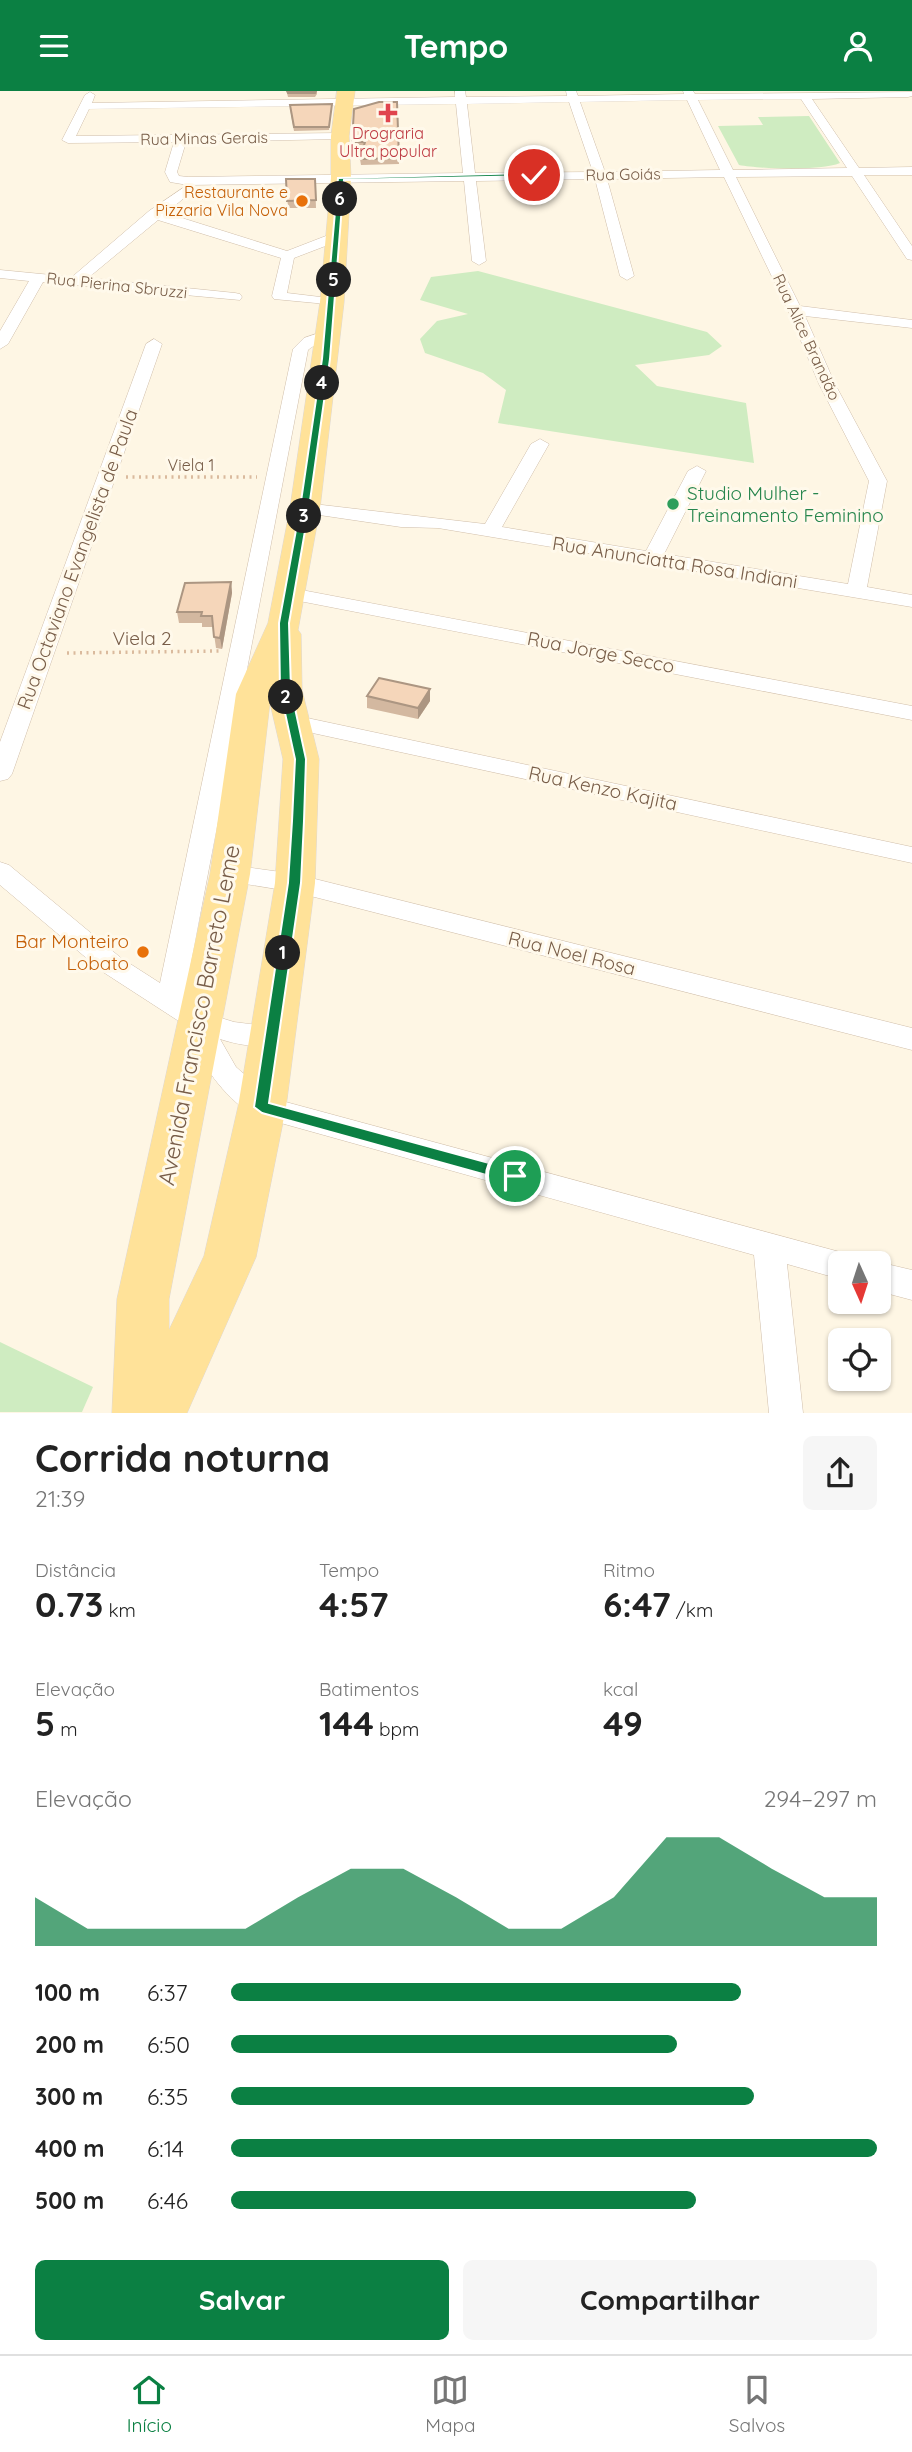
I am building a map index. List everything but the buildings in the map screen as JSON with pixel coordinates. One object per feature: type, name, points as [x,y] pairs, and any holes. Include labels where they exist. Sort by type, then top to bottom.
[{"type":"main road","name":"Avenida Francisco Barreto Leme","points":[[158,1412],[230,1257],[262,1107],[270,1036],[295,883],[300,759],[285,690],[287,608],[306,501],[332,302],[341,178],[340,136],[345,97]]},
{"type":"main road","name":"Avenida Francisco Barreto Leme","points":[[141,1412],[144,1299],[184,1012],[230,874],[254,694],[287,608]]},
{"type":"street","points":[[84,106],[92,91]]},
{"type":"street","points":[[84,106],[345,97],[803,93],[908,95]]},
{"type":"street","points":[[803,93],[912,256]]},
{"type":"street","points":[[573,94],[600,174],[627,276]]},
{"type":"street","name":"Rua Alice Brandão","points":[[690,94],[795,310],[827,384],[878,481],[856,592]]},
{"type":"street","points":[[461,96],[479,261]]},
{"type":"street","name":"Rua Minas Gerais","points":[[84,106],[68,140],[340,136]]},
{"type":"street","name":"Rua Goiás","points":[[181,139],[171,172],[174,179],[188,181],[468,175],[912,171]]},
{"type":"street","points":[[77,280],[186,190]]},
{"type":"street","points":[[154,214],[288,256],[336,237]]},
{"type":"street","points":[[288,256],[279,296],[332,302]]},
{"type":"street","name":"Rua Pierina Sbruzzi","points":[[0,274],[235,296]]},
{"type":"street","points":[[0,344],[39,277]]},
{"type":"street","points":[[795,310],[912,324]]},
{"type":"street","name":"Avenida Francisco Barreto Leme","points":[[184,1012],[241,651],[301,349],[309,341],[328,335]]},
{"type":"street","name":"Rua Octaviano Evangelista de Paula","points":[[0,774],[154,344]]},
{"type":"street","points":[[490,531],[540,444]]},
{"type":"street","points":[[652,558],[697,471]]},
{"type":"street","name":"Rua Anunciatta Rosa Indiani","points":[[306,501],[401,521],[438,522],[912,601]]},
{"type":"street","name":"Rua Jorge Secco","points":[[287,608],[322,598],[912,713]]},
{"type":"street","name":"Rua Kenzo Kajita","points":[[293,722],[912,855]]},
{"type":"street","points":[[0,871],[112,965],[184,1012],[233,1033],[270,1036]]},
{"type":"street","name":"Rua Noel Rosa","points":[[230,874],[295,883],[912,1039]]},
{"type":"street","points":[[184,1012],[227,1079],[262,1107],[828,1262]]},
{"type":"street","points":[[769,1246],[786,1412]]},
{"type":"street","points":[[891,1279],[912,1285]]},
{"type":"path","name":"Viela 1","points":[[106,477],[275,477]]},
{"type":"path","name":"Viela 2","points":[[43,653],[241,651]]},
{"type":"green space","points":[[809,116],[840,163],[791,169],[739,165],[718,126],[763,125],[758,117]]},
{"type":"green space","points":[[478,271],[707,332],[722,346],[709,355],[635,365],[657,386],[746,403],[754,463],[498,423],[506,390],[483,373],[425,353],[420,339],[437,321],[468,314],[420,300],[431,277]]},
{"type":"green space","points":[[0,1342],[93,1387],[82,1412],[0,1412]]},
{"type":"place","name":"Drograria Ultra popular","points":[[388,113]]},
{"type":"place","name":"Restaurante e Pizzaria Vila Nova","points":[[302,201]]},
{"type":"place","name":"Studio Mulher - Treinamento Feminino","points":[[673,504]]},
{"type":"place","name":"Bar Monteiro Lobato","points":[[143,952]]},
{"type":"route","points":[[515,1176],[262,1107],[270,1036],[295,883],[298,821],[300,759],[285,690],[284,623],[305,508],[326,359],[341,178],[534,175]]}]
